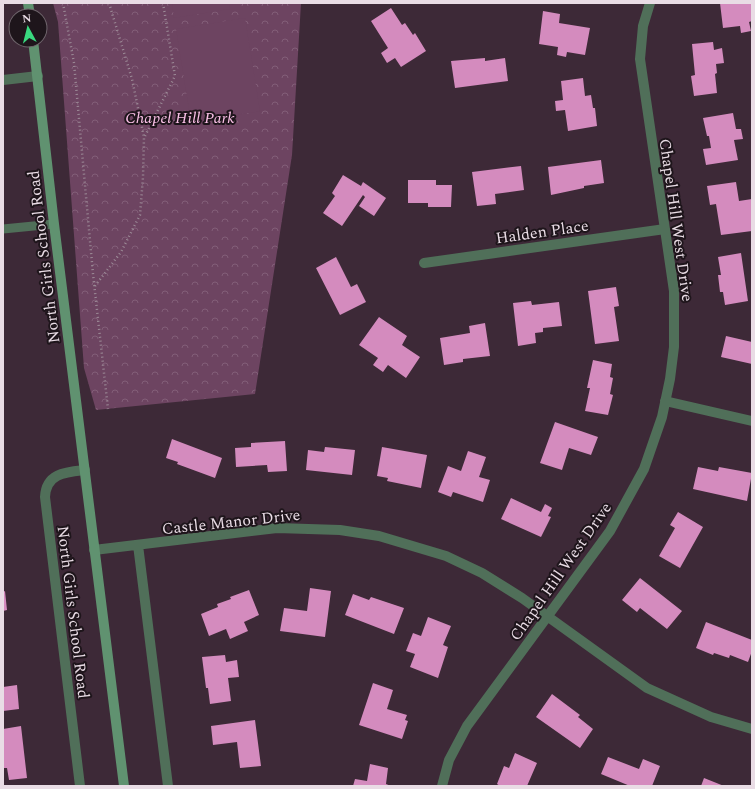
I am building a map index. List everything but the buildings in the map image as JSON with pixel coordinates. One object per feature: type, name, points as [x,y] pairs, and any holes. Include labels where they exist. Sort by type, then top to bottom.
[{"type":"main road","name":"North Girls School Road","points":[[34,48],[54,224],[124,786]]},
{"type":"street","name":"Chapel Hill West Drive","points":[[442,786],[449,760],[467,726],[610,531],[627,504],[650,454],[665,401],[672,363],[674,319],[672,268],[640,59],[643,26],[650,3]]},
{"type":"street","points":[[3,80],[38,76]]},
{"type":"street","name":"Halden Place","points":[[424,263],[665,229]]},
{"type":"street","points":[[665,401],[752,421]]},
{"type":"street","name":"North Girls School Road","points":[[80,786],[45,497],[48,483],[52,478],[62,473],[85,470]]},
{"type":"street","name":"Castle Manor Drive","points":[[94,550],[277,528],[340,530],[371,534],[446,556],[502,585],[627,675],[661,696],[711,717],[752,729]]},
{"type":"street","points":[[138,545],[168,786]]},
{"type":"lane","points":[[3,229],[54,224]]},
{"type":"path","points":[[63,3],[74,63],[94,286],[108,409]]},
{"type":"path","points":[[94,286],[121,252],[140,215],[144,137],[132,79],[109,3]]},
{"type":"path","points":[[144,137],[175,76],[163,3]]},
{"type":"green space","name":"Chapel Hill Park","points":[[53,3],[301,3],[292,155],[255,394],[96,410],[84,368],[58,22]]},
{"type":"green space","points":[[172,3],[229,3],[230,9],[174,18]]},
{"type":"green space","points":[[245,18],[260,111],[191,122],[176,29]]}]
